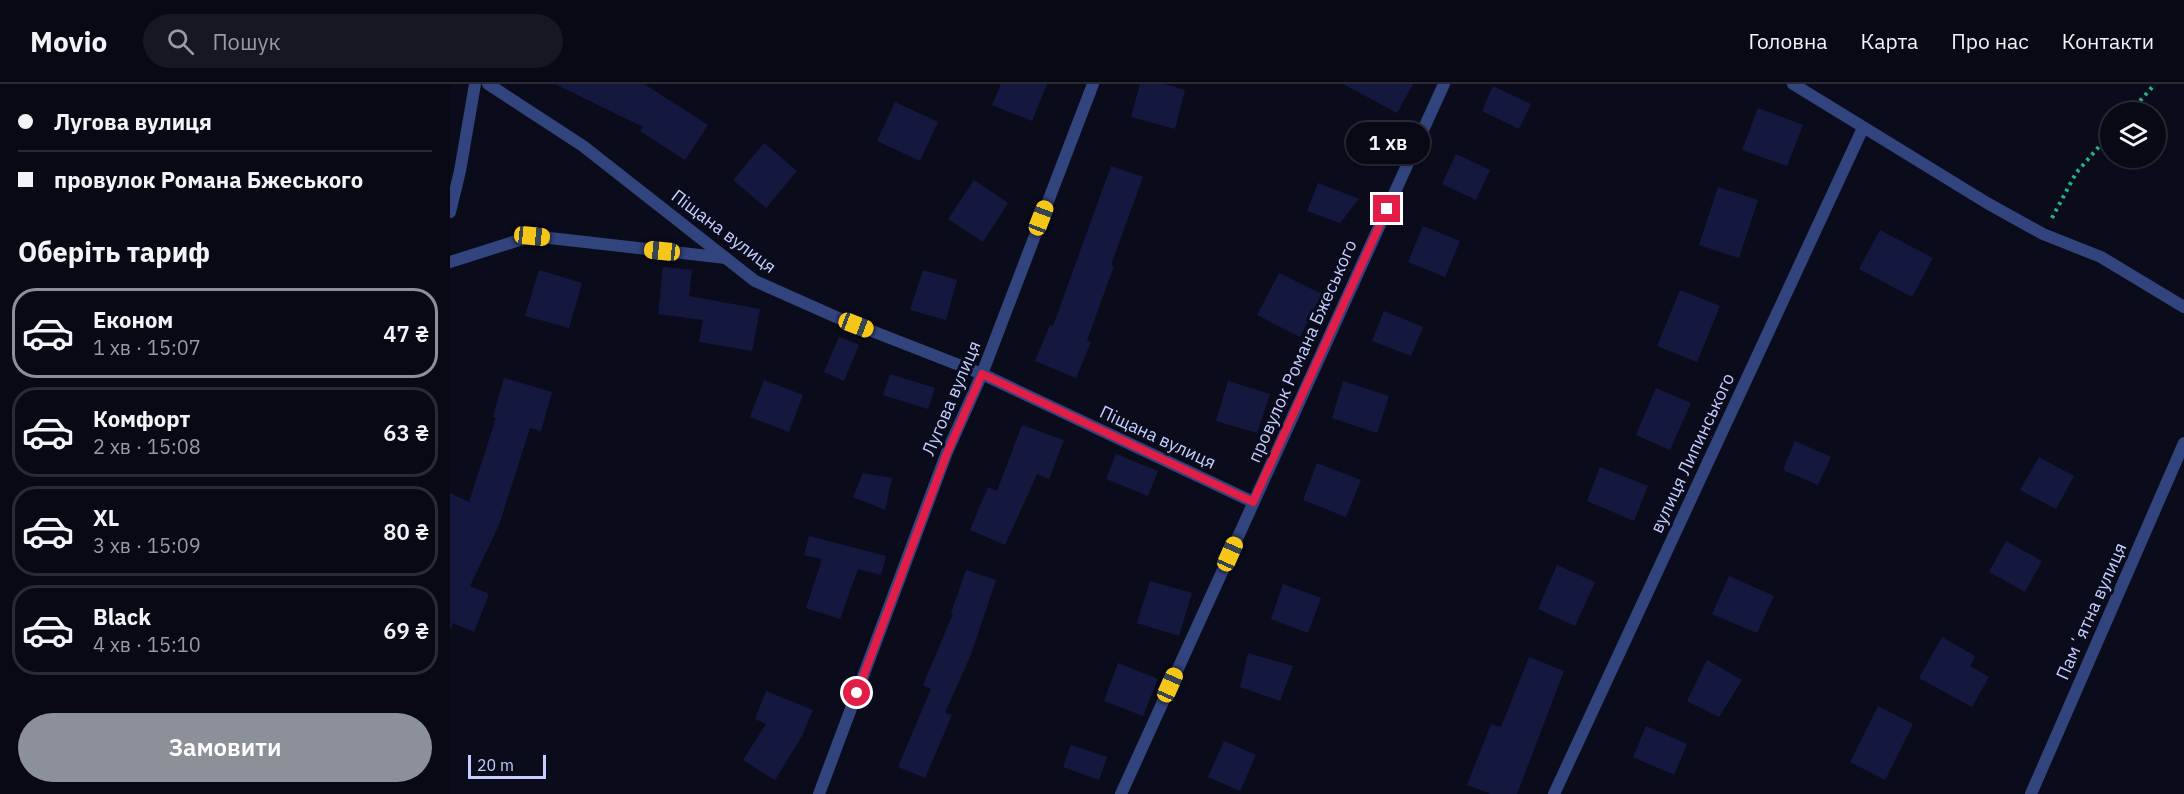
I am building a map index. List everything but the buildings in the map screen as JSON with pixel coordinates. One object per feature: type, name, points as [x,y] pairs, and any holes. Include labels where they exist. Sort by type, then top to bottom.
[{"type":"street","points":[[450,212],[475,84]]},
{"type":"street","name":"Піщана вулиця","points":[[489,84],[583,146],[755,281],[836,317],[982,374],[1253,502]]},
{"type":"street","name":"Лугова вулиця","points":[[819,794],[943,463],[982,374],[1093,84]]},
{"type":"street","name":"провулок Романа Бжеського","points":[[1121,794],[1444,84]]},
{"type":"street","points":[[1793,84],[2043,234],[2102,257],[2184,307]]},
{"type":"street","name":"вулиця Липинського","points":[[1554,794],[1863,128]]},
{"type":"street","points":[[450,262],[532,236],[726,258]]},
{"type":"street","name":"Памʼятна вулиця","points":[[2031,794],[2184,443]]},
{"type":"path","points":[[2139,102],[2155,84]]},
{"type":"path","points":[[2043,234],[2076,173],[2100,145]]},
{"type":"route","points":[[857,693],[947,453],[982,374],[1253,502],[1387,209]]}]
